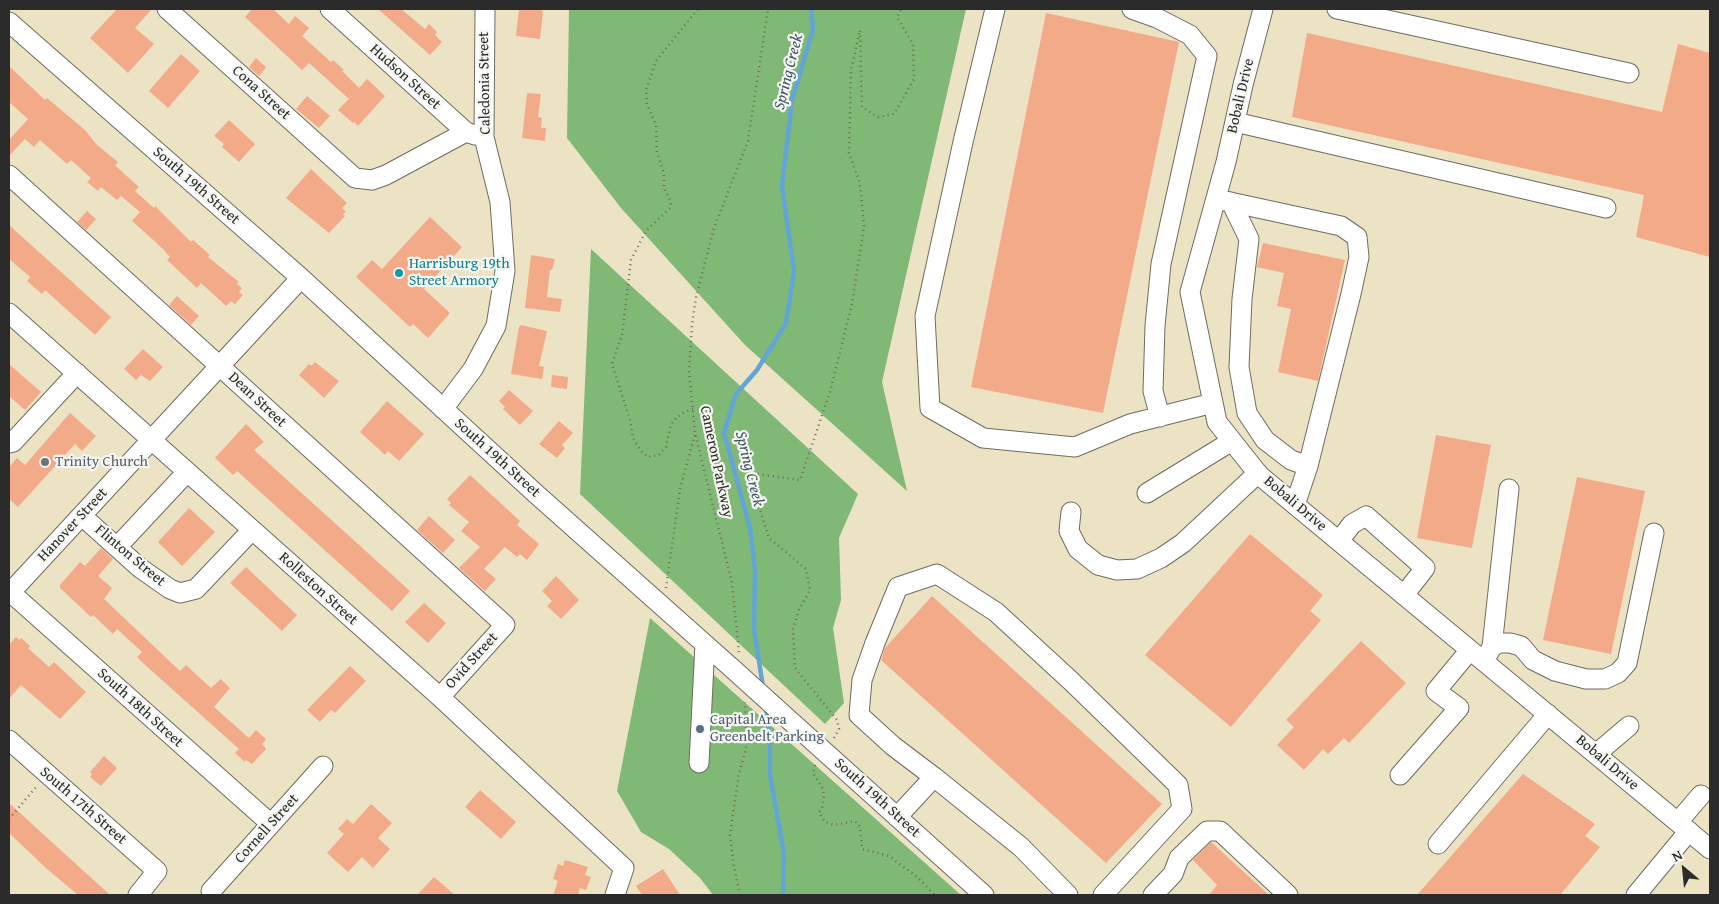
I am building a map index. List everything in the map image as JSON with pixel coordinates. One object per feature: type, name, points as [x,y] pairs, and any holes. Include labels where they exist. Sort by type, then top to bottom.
[{"type":"street","name":"Cona Street","points":[[167,9],[355,178],[372,180],[386,175],[466,132]]},
{"type":"street","name":"Hudson Street","points":[[330,9],[466,132],[484,137]]},
{"type":"street","points":[[995,9],[963,142],[925,316],[930,408],[983,438],[1075,447],[1130,424],[1213,404]]},
{"type":"street","points":[[1132,9],[1157,18],[1190,34],[1207,56],[1162,264],[1155,326],[1153,392],[1160,417]]},
{"type":"street","name":"Bobali Drive","points":[[1263,9],[1235,122],[1224,200],[1190,292],[1217,422],[1258,473],[1404,595],[1482,652],[1548,714],[1710,849]]},
{"type":"street","points":[[1336,9],[1629,73]]},
{"type":"street","name":"Caledonia Street","points":[[443,409],[473,369],[496,326],[506,271],[500,202],[484,137],[482,11]]},
{"type":"street","name":"South 19th Street","points":[[9,22],[301,278],[443,409],[705,644],[737,663],[776,708],[984,895]]},
{"type":"street","points":[[1235,122],[1606,208]]},
{"type":"street","name":"Dean Street","points":[[9,176],[505,625]]},
{"type":"street","points":[[1224,200],[1249,239],[1242,299],[1239,367],[1247,413],[1265,440],[1291,460],[1308,466]]},
{"type":"street","points":[[1224,200],[1341,226],[1356,237],[1359,257],[1353,285],[1308,466],[1295,505]]},
{"type":"street","name":"Hanover Street","points":[[9,592],[82,516],[301,278]]},
{"type":"street","name":"Rolleston Street","points":[[9,313],[440,697],[624,868],[615,895]]},
{"type":"street","points":[[9,443],[13,442],[77,373]]},
{"type":"street","points":[[1147,493],[1232,441]]},
{"type":"street","points":[[117,547],[187,472]]},
{"type":"street","points":[[1071,512],[1069,531],[1078,550],[1098,565],[1117,570],[1137,569],[1161,558],[1183,543],[1258,473]]},
{"type":"street","points":[[1482,652],[1509,489]]},
{"type":"street","name":"Flinton Street","points":[[82,516],[140,568],[170,589],[180,593],[196,589],[252,530]]},
{"type":"street","points":[[1339,541],[1352,524],[1366,516],[1424,568],[1404,595]]},
{"type":"street","points":[[1400,775],[1459,708],[1436,690],[1482,652],[1500,643],[1521,646],[1533,660],[1555,671],[1586,679],[1605,679],[1618,673],[1627,663],[1631,650],[1654,533]]},
{"type":"street","points":[[1068,895],[1021,847],[893,746],[858,715],[862,680],[898,587],[937,574],[996,612],[1071,681],[1178,785],[1182,809],[1103,895]]},
{"type":"street","name":"South 18th Street","points":[[9,592],[271,824]]},
{"type":"street","name":"Ovid Street","points":[[440,697],[505,625]]},
{"type":"street","points":[[699,763],[705,644]]},
{"type":"street","points":[[1438,844],[1548,714]]},
{"type":"street","points":[[1596,754],[1629,726]]},
{"type":"street","name":"South 17th Street","points":[[9,740],[46,775],[157,871],[138,895]]},
{"type":"street","name":"Cornell Street","points":[[211,891],[323,766]]},
{"type":"street","points":[[897,817],[934,777]]},
{"type":"street","points":[[1636,895],[1684,827],[1701,795]]},
{"type":"street","points":[[1153,895],[1173,874],[1179,858],[1207,831],[1220,831],[1288,895]]},
{"type":"path","points":[[693,409],[684,412],[674,420],[670,428],[666,447],[659,455],[648,457],[640,450],[633,438],[630,420],[612,364],[622,335],[631,260],[646,231],[670,208],[672,202],[664,188],[664,174],[658,152],[656,125],[647,104],[646,90],[656,61],[698,9]]},
{"type":"path","name":"Cameron Parkway","points":[[737,663],[732,583],[695,433],[689,372],[696,297],[714,228],[748,140],[768,9]]},
{"type":"path","points":[[901,9],[897,17],[913,44],[914,80],[894,114],[878,117],[862,107],[860,30],[851,70],[848,153],[860,184],[864,226],[852,304],[830,392],[800,480],[757,474],[755,494],[769,538],[806,569],[810,590],[799,610],[793,629],[795,668],[837,720],[839,729],[813,768],[812,773],[823,788],[822,809],[819,812],[822,818],[834,825],[855,821],[860,827],[862,849],[889,856],[906,868],[935,895]]},
{"type":"path","points":[[663,607],[680,489],[695,433]]},
{"type":"path","points":[[740,895],[730,836],[739,773],[746,749],[744,692]]},
{"type":"path","points":[[9,819],[46,775]]},
{"type":"green space","points":[[569,9],[966,9],[882,382],[907,491],[745,345],[621,208],[567,138]]},
{"type":"green space","points":[[591,249],[858,494],[839,538],[841,600],[833,628],[844,703],[825,724],[580,494]]},
{"type":"green space","points":[[650,618],[961,895],[713,895],[700,878],[669,849],[641,832],[617,791]]},
{"type":"building","points":[[117,9],[152,9],[135,28],[154,44],[128,73],[90,38]]},
{"type":"building","points":[[252,9],[273,9],[289,24],[295,16],[309,28],[302,36],[331,62],[333,60],[344,70],[342,71],[359,88],[367,79],[385,96],[358,126],[353,123],[338,110],[349,99],[309,63],[302,70],[245,17]]},
{"type":"building","points":[[378,9],[401,9],[425,29],[429,24],[437,32],[435,35],[442,42],[430,55]]},
{"type":"building","points":[[519,9],[543,11],[540,39],[516,36]]},
{"type":"building","points":[[1046,13],[1179,42],[1103,413],[971,387]]},
{"type":"building","points":[[1307,33],[1662,112],[1678,44],[1710,53],[1710,257],[1636,237],[1644,195],[1292,117]]},
{"type":"building","points":[[181,54],[200,71],[168,108],[149,91]]},
{"type":"building","points":[[256,58],[266,67],[259,76],[249,67]]},
{"type":"building","points":[[9,66],[45,100],[47,98],[85,130],[97,145],[118,162],[115,165],[139,187],[135,191],[154,208],[155,206],[191,242],[193,240],[210,255],[208,257],[239,282],[237,284],[242,288],[239,292],[243,295],[235,304],[231,301],[226,306],[201,283],[197,288],[167,260],[170,257],[161,247],[132,221],[140,212],[121,196],[117,200],[101,187],[98,191],[87,182],[91,178],[71,160],[67,164],[40,140],[34,147],[25,139],[9,156],[9,140],[28,119],[9,102]]},
{"type":"building","points":[[527,93],[541,94],[538,117],[542,118],[541,128],[546,128],[545,141],[522,138]]},
{"type":"building","points":[[307,96],[330,116],[319,128],[296,109]]},
{"type":"building","points":[[229,120],[255,144],[239,162],[222,147],[224,144],[214,136]]},
{"type":"building","points":[[311,169],[347,203],[342,208],[346,212],[343,214],[345,216],[329,233],[286,198]]},
{"type":"building","points":[[87,211],[96,219],[86,230],[77,222]]},
{"type":"building","name":"Harrisburg 19th Street Armory","points":[[430,217],[462,247],[424,289],[450,313],[428,338],[413,324],[410,327],[356,277],[372,260],[382,269]]},
{"type":"building","points":[[9,225],[111,317],[95,335],[45,290],[42,294],[27,281],[30,277],[9,259]]},
{"type":"building","points":[[1263,243],[1345,260],[1318,381],[1278,372],[1291,309],[1277,306],[1284,273],[1257,267]]},
{"type":"building","points":[[531,255],[555,259],[552,270],[550,270],[547,297],[562,299],[560,312],[525,308]]},
{"type":"building","points":[[177,296],[199,316],[191,325],[169,305]]},
{"type":"building","points":[[521,325],[547,331],[539,366],[544,367],[542,379],[511,374],[519,327]]},
{"type":"building","points":[[143,349],[163,367],[150,381],[141,375],[136,380],[124,369]]},
{"type":"building","points":[[315,362],[339,381],[324,398],[299,375],[309,364],[311,366]]},
{"type":"building","points":[[9,364],[41,392],[25,410],[9,396]]},
{"type":"building","points":[[552,375],[568,377],[567,389],[551,387]]},
{"type":"building","points":[[509,390],[533,411],[520,425],[503,409],[505,407],[499,401]]},
{"type":"building","points":[[387,401],[424,434],[399,461],[388,451],[385,455],[360,432]]},
{"type":"building","points":[[70,413],[96,436],[82,451],[75,444],[18,507],[9,499],[9,467],[17,458],[25,465]]},
{"type":"building","points":[[559,421],[573,433],[562,445],[565,448],[557,458],[539,444]]},
{"type":"building","points":[[246,424],[264,442],[254,450],[410,591],[392,611],[237,471],[233,475],[215,458]]},
{"type":"building","points":[[1436,435],[1491,445],[1472,548],[1417,538]]},
{"type":"building","points":[[470,475],[520,521],[517,525],[539,544],[527,560],[520,554],[517,557],[505,547],[484,569],[496,579],[485,591],[459,568],[480,547],[461,531],[469,522],[449,505],[451,503],[447,499]]},
{"type":"building","points":[[1577,477],[1645,491],[1611,654],[1543,640]]},
{"type":"building","points":[[189,508],[215,532],[182,566],[158,542]]},
{"type":"building","points":[[429,516],[455,540],[443,553],[417,530]]},
{"type":"building","points":[[1250,534],[1323,595],[1310,611],[1321,620],[1231,727],[1145,655]]},
{"type":"building","points":[[101,548],[113,559],[98,576],[112,588],[104,599],[180,671],[186,665],[211,688],[221,679],[230,688],[214,707],[249,738],[256,730],[266,739],[262,744],[266,749],[252,764],[246,760],[245,762],[235,753],[239,749],[137,657],[142,652],[117,629],[113,634],[93,615],[91,617],[60,588],[60,585],[80,562],[85,566]]},
{"type":"building","points":[[246,567],[297,615],[282,631],[230,583]]},
{"type":"building","points":[[556,576],[579,600],[561,619],[547,606],[552,601],[542,591]]},
{"type":"building","points":[[932,596],[1162,804],[1106,863],[881,660],[885,648]]},
{"type":"building","points":[[424,603],[446,623],[428,643],[405,622]]},
{"type":"building","points":[[16,637],[20,640],[21,638],[30,646],[28,648],[49,667],[54,662],[86,692],[60,719],[21,685],[9,699],[9,645]]},
{"type":"building","points":[[1361,641],[1406,683],[1349,743],[1344,738],[1328,754],[1323,749],[1304,770],[1277,745],[1294,727],[1286,720]]},
{"type":"building","points":[[350,666],[366,681],[335,713],[331,710],[320,722],[307,710]]},
{"type":"building","points":[[104,756],[117,768],[101,786],[90,777],[92,774],[90,772]]},
{"type":"building","points":[[1523,774],[1595,824],[1585,836],[1600,847],[1560,895],[1417,895]]},
{"type":"building","points":[[480,790],[516,822],[501,839],[465,807]]},
{"type":"building","points":[[9,803],[110,895],[78,895],[46,868],[9,833]]},
{"type":"building","points":[[371,804],[392,823],[378,838],[390,849],[373,868],[362,857],[348,872],[327,853],[344,834],[338,829],[347,819],[353,824]]},
{"type":"building","points":[[1211,842],[1269,895],[1209,895],[1217,885],[1193,860]]},
{"type":"building","points":[[565,860],[588,867],[585,875],[591,877],[586,890],[580,888],[578,895],[553,895],[558,881],[553,879],[558,864],[563,866]]},
{"type":"building","points":[[663,869],[680,895],[642,895],[636,886]]},
{"type":"building","points":[[434,877],[455,895],[417,895]]},
{"type":"waterway","name":"Spring Creek","points":[[763,687],[754,629],[755,569],[750,528],[724,433],[736,394],[757,370],[786,323],[794,272],[782,186],[792,100],[813,29],[811,9]]},
{"type":"waterway","name":"Spring Creek","points":[[766,707],[770,745],[770,775],[784,854],[783,895]]},
{"type":"place","name":"Harrisburg 19th Street Armory","points":[[399,273]]},
{"type":"place","name":"Trinity Church","points":[[45,462]]},
{"type":"place","name":"Capital Area Greenbelt Parking","points":[[700,729]]}]
